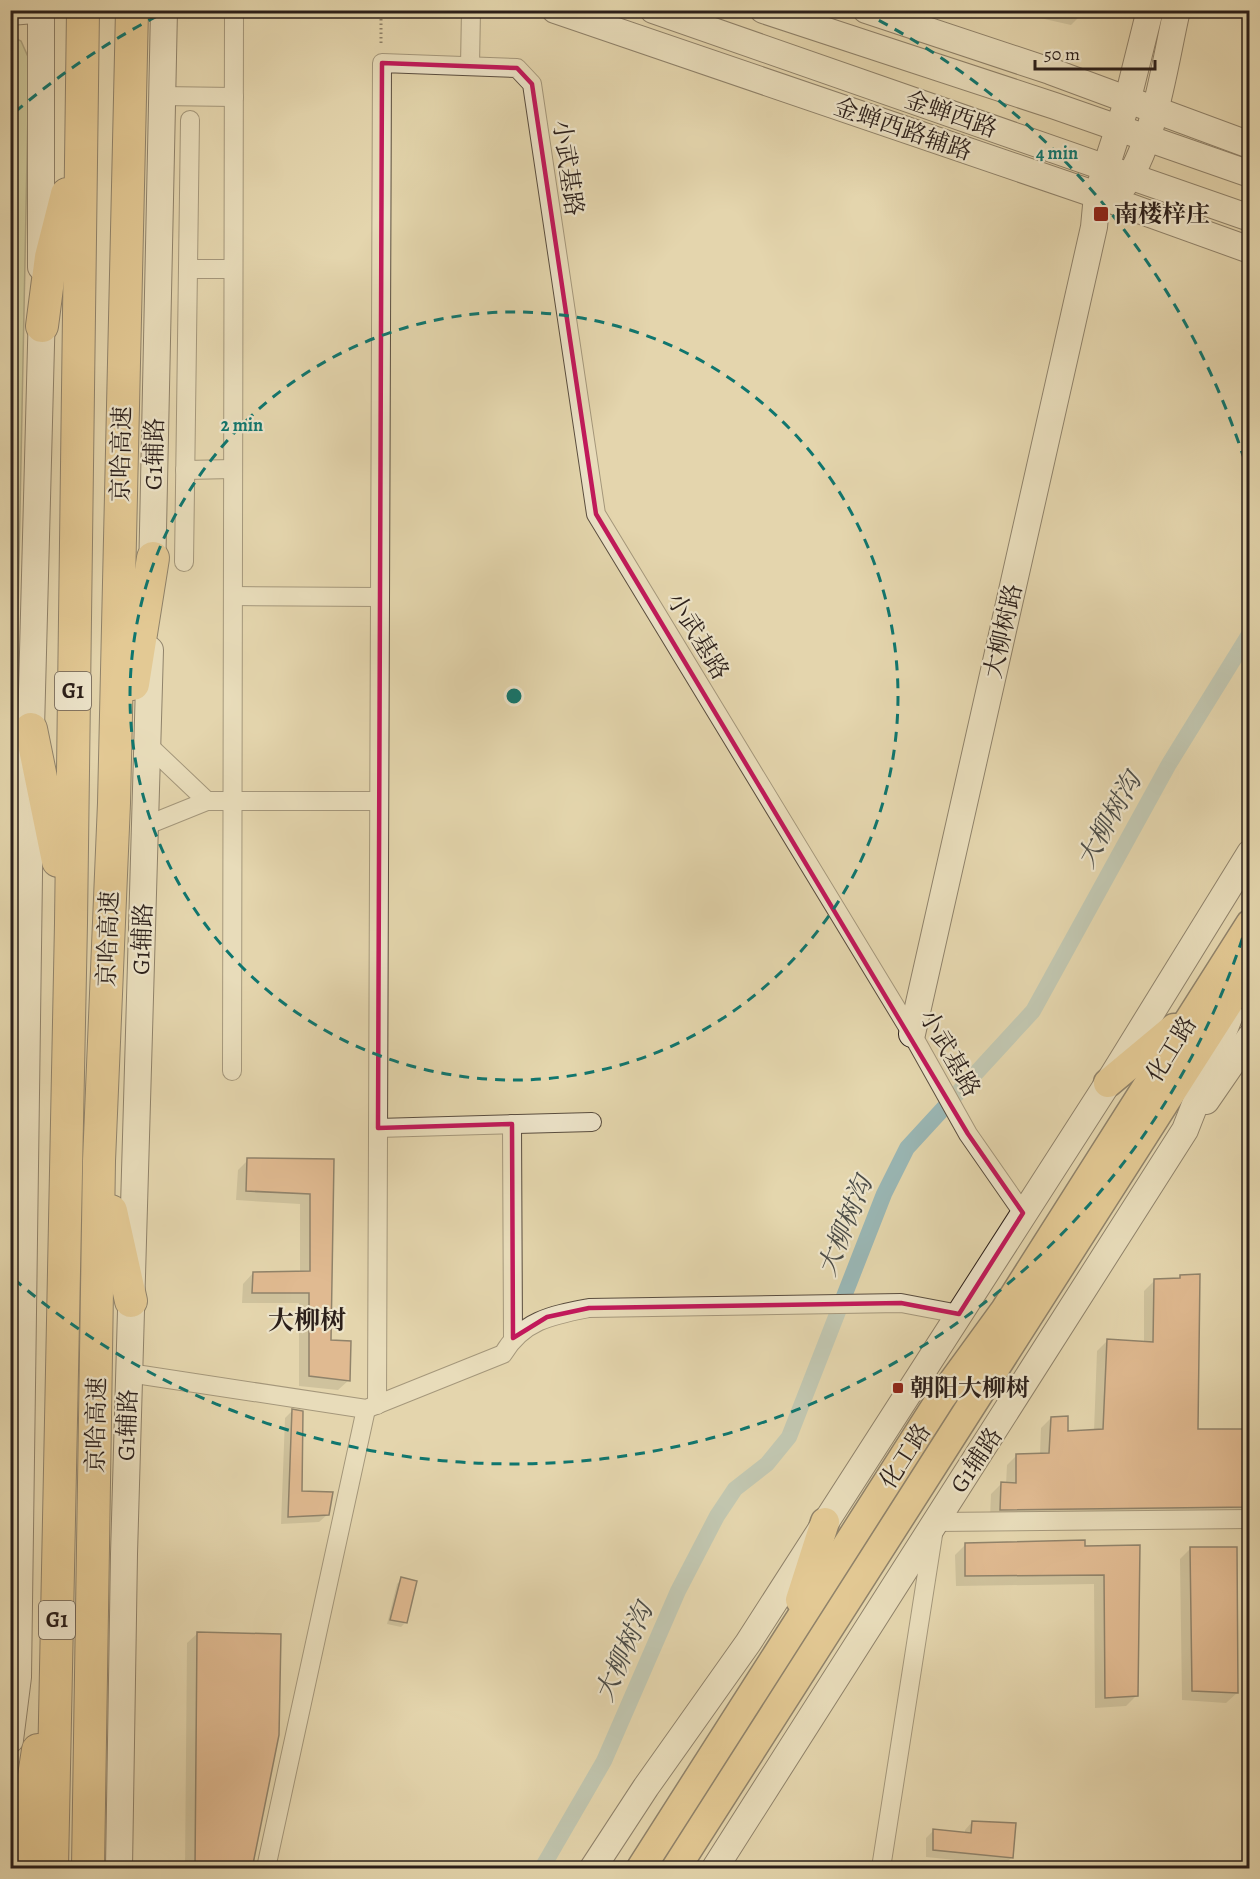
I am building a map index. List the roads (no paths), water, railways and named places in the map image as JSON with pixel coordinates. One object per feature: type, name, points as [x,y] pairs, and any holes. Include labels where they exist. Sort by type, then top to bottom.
[{"type":"highway","name":"京哈高速","points":[[52,1869],[70,923],[83,10]]},
{"type":"highway","name":"京哈高速","points":[[88,1869],[99,1161],[114,803],[132,10]]},
{"type":"highway","points":[[42,326],[51,257],[69,189],[80,95]]},
{"type":"highway","points":[[114,803],[153,558]]},
{"type":"highway","points":[[32,729],[70,923]]},
{"type":"highway","points":[[99,1161],[131,1301]]},
{"type":"highway","points":[[20,1869],[57,1619]]},
{"type":"main road","name":"化工路","points":[[641,1869],[941,1398],[969,1364],[1012,1300],[1250,924]]},
{"type":"main road","name":"化工路","points":[[676,1869],[1247,973]]},
{"type":"main road","points":[[1108,1083],[1196,1009]]},
{"type":"main road","points":[[787,1640],[825,1522]]},
{"type":"street","points":[[10,12],[34,10]]},
{"type":"street","points":[[10,1740],[18,1677],[19,1010],[32,729],[42,326],[41,10]]},
{"type":"street","points":[[232,1071],[234,10]]},
{"type":"street","points":[[470,66],[471,10]]},
{"type":"street","name":"金蝉西路辅路","points":[[555,10],[1105,198],[1250,250]]},
{"type":"street","name":"金蝉西路","points":[[653,10],[1250,218]]},
{"type":"street","name":"金蝉西路","points":[[763,10],[1250,174]]},
{"type":"street","points":[[789,10],[813,27]]},
{"type":"street","points":[[866,10],[1050,72],[1250,145]]},
{"type":"street","name":"大柳树路","points":[[912,1034],[1094,227],[1105,198],[1107,167],[1127,102],[1150,10]]},
{"type":"street","name":"大柳树路","points":[[1105,198],[1132,176],[1154,110],[1177,10]]},
{"type":"street","name":"G1辅路","points":[[119,1869],[129,1372],[153,558],[160,96],[168,14]]},
{"type":"street","points":[[690,56],[807,64]]},
{"type":"street","name":"小武基路","points":[[379,597],[382,63],[517,68],[532,84],[596,514],[912,1034],[968,1134],[1023,1213]]},
{"type":"street","points":[[160,96],[234,97]]},
{"type":"street","points":[[184,562],[190,120]]},
{"type":"street","points":[[188,269],[234,269]]},
{"type":"street","points":[[185,470],[233,469]]},
{"type":"street","points":[[233,596],[379,597],[378,1128],[372,1407],[266,1869]]},
{"type":"street","points":[[147,744],[207,801]]},
{"type":"street","points":[[145,826],[207,801],[379,801]]},
{"type":"street","points":[[594,1867],[646,1787],[748,1643],[1108,1083],[1250,852]]},
{"type":"street","name":"G1辅路","points":[[715,1869],[935,1522],[1019,1396],[1185,1130],[1247,973]]},
{"type":"street","points":[[1185,1130],[1250,1037]]},
{"type":"street","points":[[378,1128],[591,1122]]},
{"type":"street","points":[[512,1124],[513,1338]]},
{"type":"street","points":[[129,1372],[372,1407],[503,1354],[513,1338],[547,1317],[589,1308],[901,1303],[959,1314]]},
{"type":"street","points":[[881,1869],[935,1522],[1250,1519]]},
{"type":"street","points":[[728,1788],[820,1703]]},
{"type":"waterway","name":"大柳树沟","points":[[542,1868],[604,1761],[678,1591],[717,1516],[735,1489],[767,1464],[789,1437],[884,1194],[907,1148],[1033,1011],[1169,764],[1250,633]]},
{"type":"place","name":"南楼梓庄","points":[[1101,214]]},
{"type":"place","name":"朝阳大柳树","points":[[898,1388]]},
{"type":"district","name":"大柳树","points":[[307,1320]]}]
